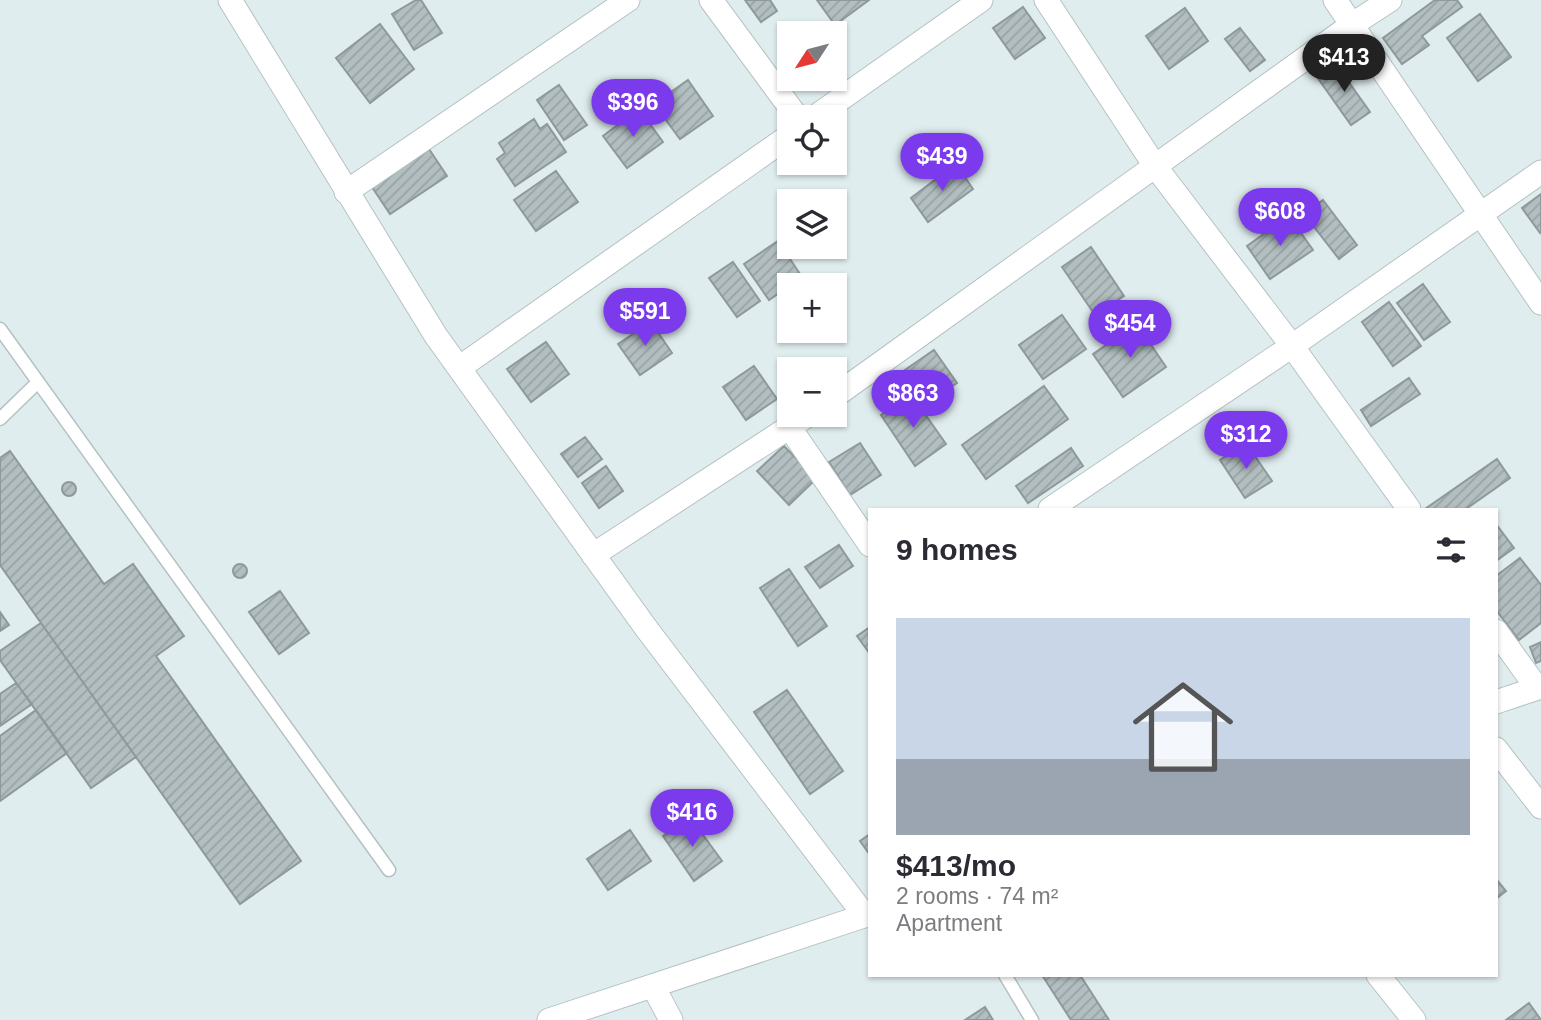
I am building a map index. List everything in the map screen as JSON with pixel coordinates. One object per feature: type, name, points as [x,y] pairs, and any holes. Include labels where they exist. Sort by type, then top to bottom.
[{"type":"street","points":[[230,0],[436,336],[654,639],[867,915],[549,1020]]},
{"type":"street","points":[[346,191],[628,0]]},
{"type":"street","points":[[711,0],[788,105]]},
{"type":"street","points":[[832,105],[981,0]]},
{"type":"street","points":[[1046,0],[1155,166],[1292,346],[1408,508]]},
{"type":"street","points":[[1335,0],[1541,303]]},
{"type":"street","points":[[847,387],[1390,0]]},
{"type":"street","points":[[459,368],[777,144]]},
{"type":"street","points":[[1051,508],[1292,346],[1541,172]]},
{"type":"street","points":[[593,555],[790,427]]},
{"type":"street","points":[[802,427],[868,542]]},
{"type":"street","points":[[1498,634],[1539,688],[1498,701]]},
{"type":"street","points":[[1498,752],[1541,807]]},
{"type":"street","points":[[1380,977],[1414,1020]]},
{"type":"street","points":[[653,986],[671,1020]]},
{"type":"lane","points":[[0,329],[389,870]]},
{"type":"lane","points":[[0,419],[38,382]]},
{"type":"lane","points":[[1006,977],[1032,1020]]},
{"type":"building","points":[[416,0],[421,0],[442,33],[414,50],[392,14]]},
{"type":"building","points":[[745,0],[770,0],[777,11],[761,22]]},
{"type":"building","points":[[817,0],[869,0],[840,21],[832,21]]},
{"type":"building","points":[[1435,0],[1457,0],[1462,7],[1422,36],[1429,45],[1402,64],[1383,38]]},
{"type":"building","points":[[1023,7],[1045,38],[1015,59],[993,28]]},
{"type":"building","points":[[1185,8],[1208,41],[1169,69],[1146,36]]},
{"type":"building","points":[[1480,14],[1511,57],[1478,81],[1447,38]]},
{"type":"building","points":[[380,24],[414,69],[370,103],[336,58]]},
{"type":"building","points":[[1240,28],[1265,60],[1250,71],[1225,39]]},
{"type":"building","points":[[1336,64],[1370,112],[1351,125],[1317,77]]},
{"type":"building","points":[[688,80],[713,116],[680,139],[654,104]]},
{"type":"building","points":[[559,85],[587,125],[564,140],[537,100]]},
{"type":"building","points":[[639,109],[663,142],[627,168],[603,136]]},
{"type":"building","points":[[534,119],[540,129],[547,124],[566,152],[515,186],[497,159],[505,153],[499,143]]},
{"type":"building","points":[[429,149],[447,176],[390,214],[372,187]]},
{"type":"building","points":[[956,164],[973,189],[928,222],[911,198]]},
{"type":"building","points":[[556,171],[578,202],[536,231],[514,200]]},
{"type":"building","points":[[1541,194],[1541,232],[1540,233],[1522,208]]},
{"type":"building","points":[[1323,200],[1357,245],[1339,259],[1304,214]]},
{"type":"building","points":[[1289,216],[1313,250],[1270,279],[1247,246]]},
{"type":"building","points":[[777,242],[777,259],[790,259],[799,273],[777,273],[777,294],[769,300],[744,264]]},
{"type":"building","points":[[1091,247],[1124,296],[1095,315],[1062,267]]},
{"type":"building","points":[[733,262],[760,301],[737,317],[709,278]]},
{"type":"building","points":[[1423,284],[1450,322],[1424,340],[1397,303]]},
{"type":"building","points":[[1389,302],[1421,346],[1393,366],[1362,322]]},
{"type":"building","points":[[1062,315],[1086,349],[1043,379],[1019,345]]},
{"type":"building","points":[[651,322],[672,353],[640,375],[618,344]]},
{"type":"building","points":[[1137,324],[1166,367],[1123,397],[1093,354]]},
{"type":"building","points":[[546,342],[569,374],[531,402],[507,369]]},
{"type":"building","points":[[934,350],[957,383],[924,405],[902,372]]},
{"type":"building","points":[[754,366],[777,399],[746,420],[723,387]]},
{"type":"building","points":[[1409,378],[1420,394],[1371,426],[1361,410]]},
{"type":"building","points":[[1044,386],[1068,419],[986,479],[962,445]]},
{"type":"building","points":[[911,394],[946,444],[915,466],[881,415]]},
{"type":"building","points":[[585,437],[602,459],[578,477],[561,454]]},
{"type":"building","points":[[860,443],[881,475],[850,495],[829,462]]},
{"type":"building","points":[[1246,443],[1272,481],[1245,498],[1220,460]]},
{"type":"building","points":[[784,446],[816,479],[789,505],[757,471]]},
{"type":"building","points":[[1071,448],[1083,466],[1028,503],[1016,486]]},
{"type":"building","points":[[10,451],[104,584],[133,564],[184,636],[156,656],[301,861],[240,904],[0,565],[0,458]]},
{"type":"building","points":[[1497,459],[1510,478],[1467,508],[1426,508]]},
{"type":"building","points":[[606,466],[623,491],[599,508],[582,483]]},
{"type":"building","points":[[69,482],[74,484],[74,494],[69,496],[64,494],[62,489],[64,484]]},
{"type":"building","points":[[1498,527],[1514,548],[1498,560]]},
{"type":"building","points":[[839,545],[853,566],[820,588],[805,567]]},
{"type":"building","points":[[1520,558],[1541,585],[1541,623],[1519,640],[1498,613],[1498,574]]},
{"type":"building","points":[[240,564],[245,566],[245,576],[240,578],[235,576],[233,571],[235,566]]},
{"type":"building","points":[[789,569],[827,626],[798,646],[760,588]]},
{"type":"building","points":[[280,591],[309,633],[279,654],[249,612]]},
{"type":"building","points":[[0,612],[9,625],[0,631]]},
{"type":"building","points":[[41,623],[136,757],[91,788],[0,660],[0,651]]},
{"type":"building","points":[[868,628],[868,651],[857,636]]},
{"type":"building","points":[[1541,642],[1541,661],[1536,663],[1530,647]]},
{"type":"building","points":[[16,683],[32,704],[0,726],[0,694]]},
{"type":"building","points":[[787,690],[843,771],[810,794],[754,712]]},
{"type":"building","points":[[36,710],[67,753],[0,801],[0,736]]},
{"type":"building","points":[[690,817],[722,861],[694,881],[663,836]]},
{"type":"building","points":[[630,830],[651,861],[608,890],[587,859]]},
{"type":"building","points":[[868,835],[868,852],[860,841]]},
{"type":"building","points":[[1498,881],[1506,891],[1498,897]]},
{"type":"building","points":[[1043,977],[1081,977],[1109,1020],[1071,1020]]},
{"type":"building","points":[[1529,1003],[1541,1020],[1506,1020]]},
{"type":"building","points":[[985,1007],[993,1020],[965,1020]]}]
